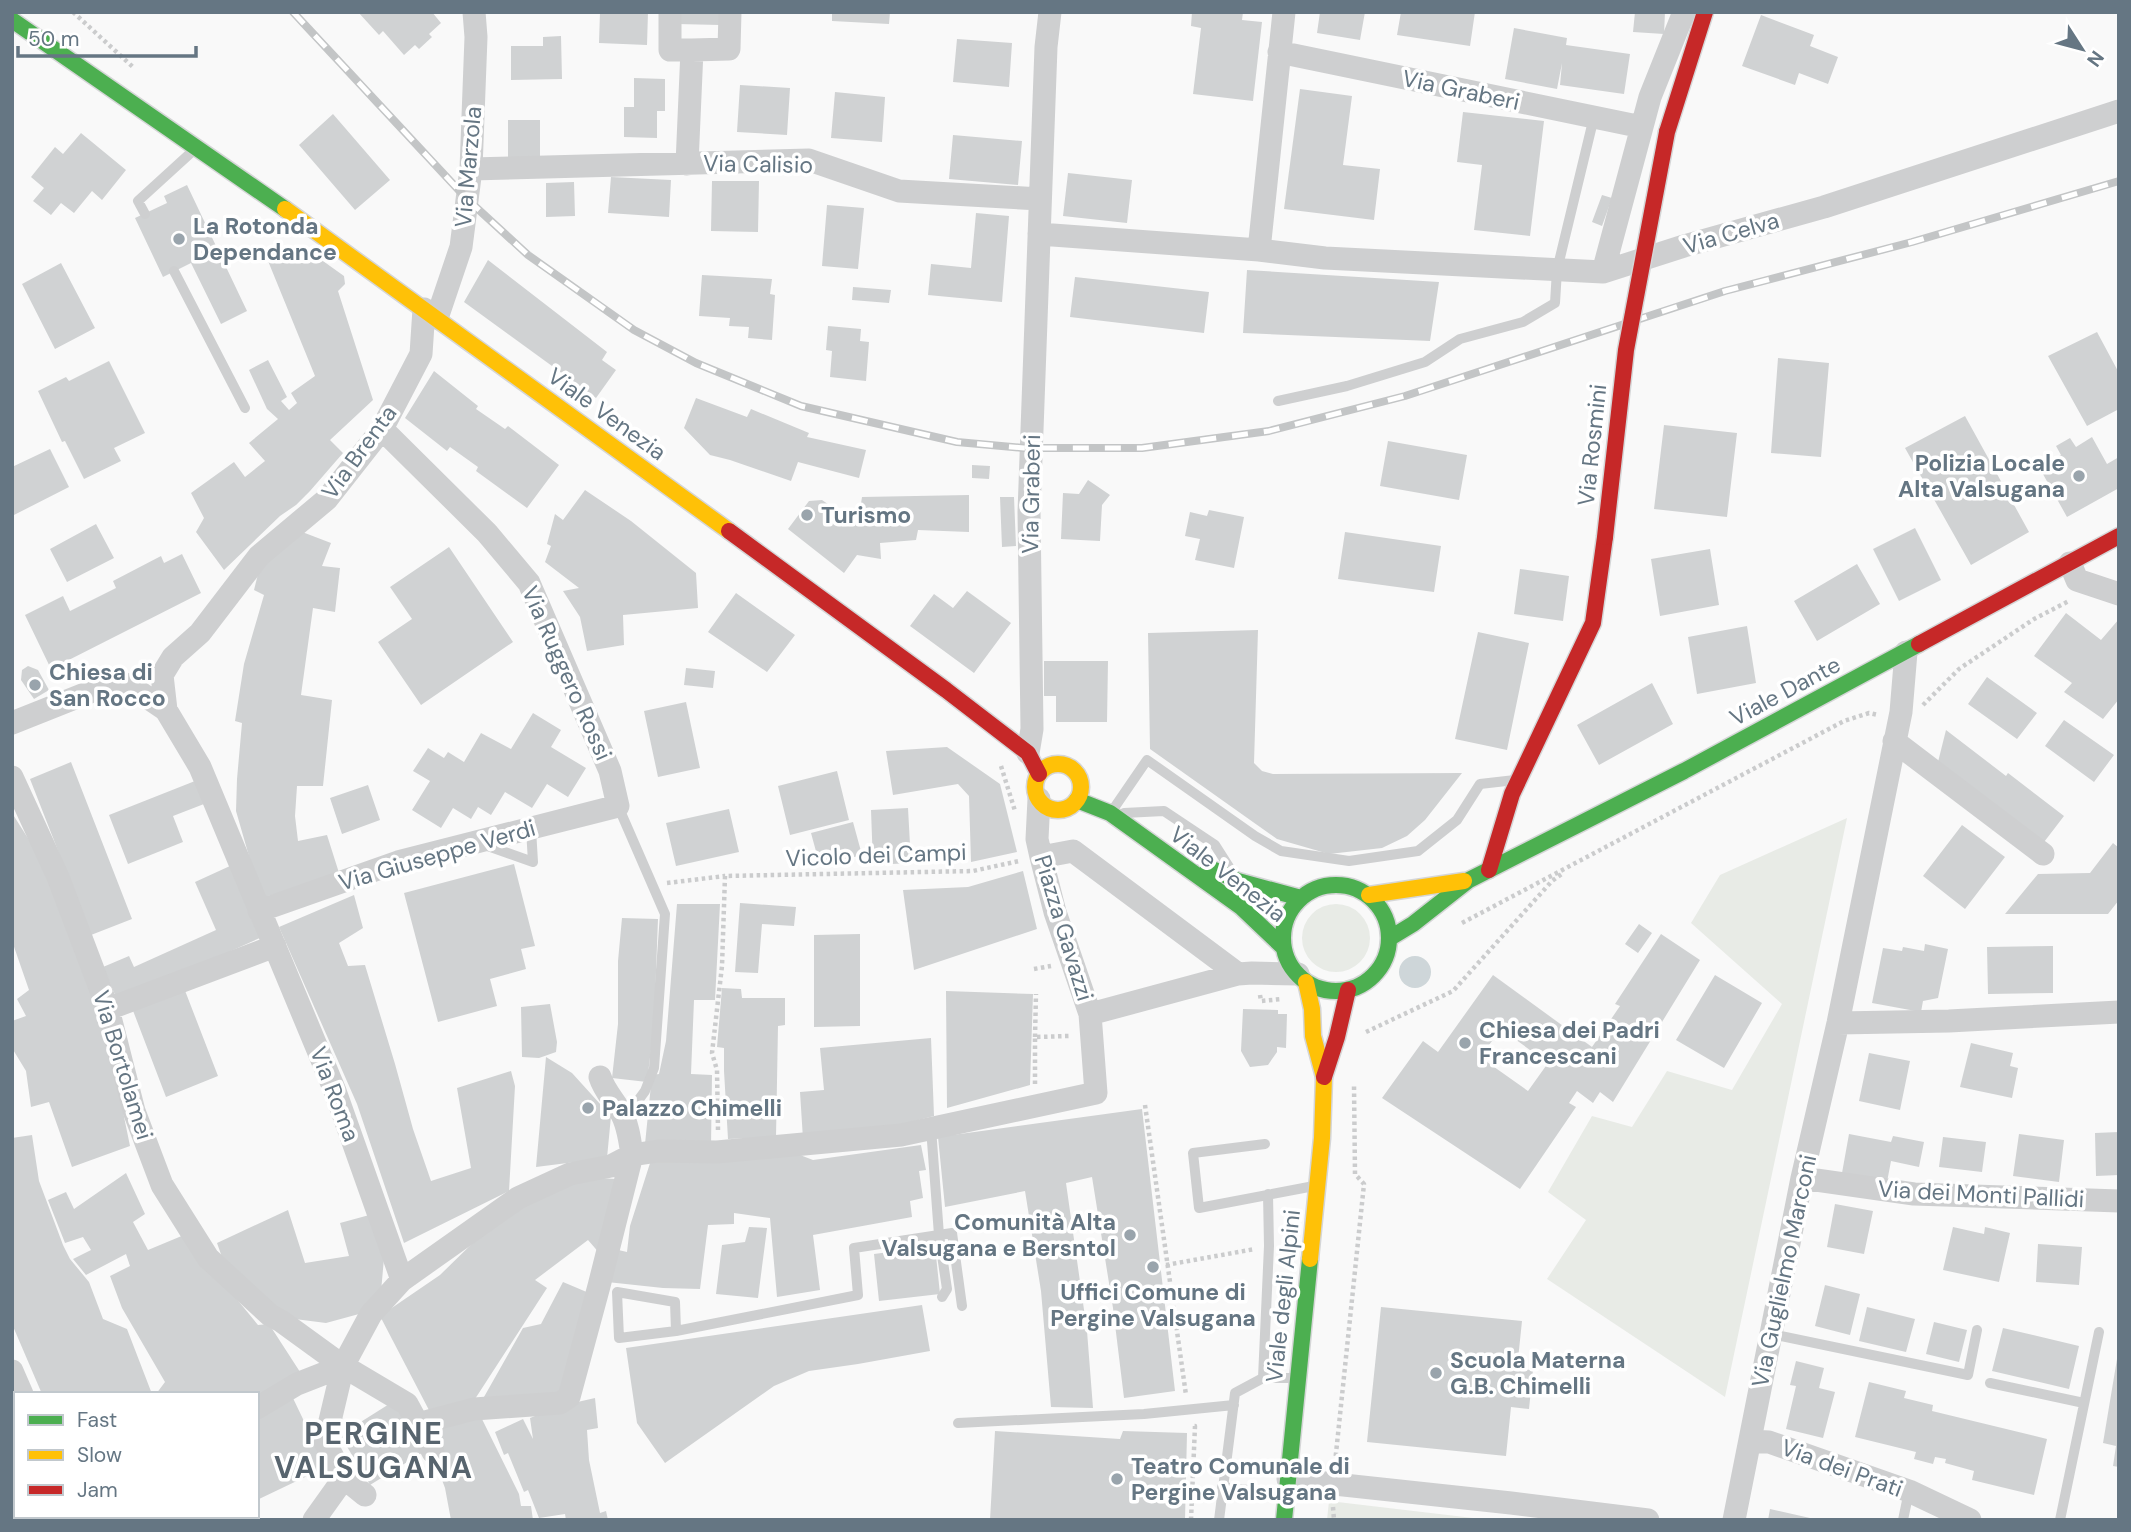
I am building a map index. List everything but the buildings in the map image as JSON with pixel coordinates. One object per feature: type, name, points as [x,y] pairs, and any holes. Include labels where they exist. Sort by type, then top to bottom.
[{"type":"main road","name":"Via Rosmini","points":[[1489,870],[1498,835],[1519,780],[1593,623],[1626,350],[1667,132],[1706,12]]},
{"type":"main road","name":"Viale Venezia","points":[[12,20],[137,103],[903,658],[1028,753],[1040,774]]},
{"type":"main road","name":"Viale Venezia","points":[[69,40],[137,103]]},
{"type":"main road","name":"Viale Dante","points":[[1390,938],[1413,924],[1469,880],[1684,771],[2119,536]]},
{"type":"main road","points":[[1053,765],[1068,766],[1074,771],[1081,785],[1077,800],[1065,809],[1050,809],[1038,799],[1035,786],[1040,774],[1053,765]]},
{"type":"main road","name":"Viale Venezia","points":[[1077,800],[1110,814],[1241,907],[1284,948]]},
{"type":"main road","name":"Viale Venezia","points":[[1143,837],[1238,881],[1301,898]]},
{"type":"main road","name":"Viale Dante","points":[[1369,895],[1469,880]]},
{"type":"main road","points":[[1302,978],[1324,989],[1348,990],[1360,986],[1372,977],[1388,952],[1390,938],[1387,919],[1369,895],[1353,887],[1331,885],[1310,891],[1290,912],[1284,930],[1284,948],[1289,962],[1302,978],[1312,1009],[1313,1036],[1324,1077]]},
{"type":"main road","points":[[1324,1077],[1348,990]]},
{"type":"main road","name":"Viale degli Alpini","points":[[1284,1520],[1322,1138],[1324,1077]]},
{"type":"street","name":"Via Marzola","points":[[438,319],[461,247],[471,169],[476,37],[474,12]]},
{"type":"street","points":[[670,12],[670,50],[729,49],[730,12]]},
{"type":"street","name":"Via Graberi","points":[[1028,753],[1032,729],[1029,512],[1046,47],[1050,12]]},
{"type":"street","points":[[1259,250],[1284,12]]},
{"type":"street","points":[[1039,234],[1259,250],[1325,258],[1603,272],[1650,97],[1684,12]]},
{"type":"street","points":[[687,164],[692,50]]},
{"type":"street","name":"Via Graberi","points":[[1279,52],[1642,127]]},
{"type":"street","name":"Via Celva","points":[[1603,272],[1837,203],[2119,111]]},
{"type":"street","name":"Via Calisio","points":[[471,169],[809,160],[899,191],[1040,199]]},
{"type":"street","name":"Via Brenta","points":[[166,710],[162,676],[173,657],[200,633],[259,556],[327,499],[382,429],[438,319]]},
{"type":"street","name":"Via Brenta","points":[[421,354],[438,319]]},
{"type":"street","name":"Via Ruggero Rossi","points":[[382,429],[487,533],[529,583],[610,771],[618,806]]},
{"type":"street","points":[[2070,563],[2077,580],[2119,594]]},
{"type":"street","name":"Via Guglielmo Marconi","points":[[1734,1520],[1802,1178],[1838,1023],[1901,712],[1906,652]]},
{"type":"street","points":[[12,723],[115,682],[129,685],[166,710]]},
{"type":"street","name":"Via Roma","points":[[166,710],[200,767],[231,838],[335,1091],[402,1280]]},
{"type":"street","points":[[1894,741],[2043,854]]},
{"type":"street","name":"Via Bortolamei","points":[[12,777],[58,877],[108,1009],[134,1111],[162,1185],[208,1258],[270,1315],[412,1414]]},
{"type":"street","name":"Piazza Gavazzi","points":[[931,1128],[1096,1093],[1090,1014],[1035,858],[1038,799]]},
{"type":"street","name":"Via Giuseppe Verdi","points":[[259,911],[398,862],[618,806]]},
{"type":"street","points":[[1035,858],[1073,851],[1238,974]]},
{"type":"street","points":[[108,1009],[275,946]]},
{"type":"street","name":"Piazza Gavazzi","points":[[1090,1014],[1238,974],[1302,978]]},
{"type":"street","points":[[1838,1023],[1949,1021],[2119,1012]]},
{"type":"street","points":[[433,1452],[412,1414],[560,1403],[569,1397],[632,1155],[622,1113],[603,1088],[600,1077]]},
{"type":"street","points":[[365,1495],[344,1478],[325,1442],[343,1366],[371,1314],[402,1280],[519,1198],[570,1174],[611,1166],[632,1155],[658,1151],[717,1152],[901,1135],[931,1128]]},
{"type":"street","name":"Via dei Monti Pallidi","points":[[1802,1178],[1914,1194],[2119,1201]]},
{"type":"street","points":[[259,1407],[297,1384],[343,1366]]},
{"type":"street","points":[[12,1371],[21,1392]]},
{"type":"street","name":"Via dei Prati","points":[[1750,1441],[1769,1442],[1909,1491],[1970,1520]]},
{"type":"street","points":[[314,1520],[344,1478]]},
{"type":"street","points":[[1287,1487],[1511,1503],[1648,1520]]},
{"type":"lane","points":[[1278,401],[1347,386],[1425,362],[1460,339],[1523,323],[1555,303],[1557,270],[1594,117]]},
{"type":"lane","points":[[145,214],[138,201],[197,147]]},
{"type":"lane","points":[[174,271],[245,408]]},
{"type":"lane","points":[[1110,814],[1147,760],[1255,836],[1281,851],[1349,861],[1418,852],[1457,820],[1480,784],[1519,780]]},
{"type":"lane","points":[[618,806],[665,914],[654,1068],[645,1091],[624,1120]]},
{"type":"lane","points":[[1110,814],[1164,811],[1215,845],[1238,881]]},
{"type":"lane","points":[[476,842],[533,862],[531,829]]},
{"type":"lane","points":[[931,1128],[939,1234],[947,1289],[942,1297]]},
{"type":"lane","points":[[1265,1144],[1193,1153],[1199,1208],[1317,1185]]},
{"type":"lane","points":[[1264,1378],[1269,1246],[1268,1194]]},
{"type":"lane","points":[[676,1331],[675,1303],[617,1292],[619,1338],[676,1331],[858,1295],[854,1248],[939,1234],[952,1233],[962,1306]]},
{"type":"lane","points":[[1770,1334],[1968,1375],[1977,1330]]},
{"type":"lane","points":[[2060,1520],[2099,1332]]},
{"type":"lane","points":[[1219,1520],[1235,1393],[1264,1378],[1298,1378]]},
{"type":"lane","points":[[1990,1382],[2084,1403]]},
{"type":"lane","points":[[958,1423],[1144,1414],[1234,1405]]},
{"type":"lane","points":[[1222,1487],[1287,1487]]},
{"type":"lane","points":[[1903,1520],[1909,1491]]},
{"type":"path","points":[[1914,708],[1926,704],[1959,669],[2034,619],[2076,599]]},
{"type":"path","points":[[1455,927],[1844,721],[1868,713],[1886,717]]},
{"type":"path","points":[[1000,762],[1017,819]]},
{"type":"path","name":"Vicolo dei Campi","points":[[653,885],[725,876],[973,871],[1035,858]]},
{"type":"path","points":[[1366,1032],[1453,991],[1552,881],[1577,863]]},
{"type":"path","points":[[717,1152],[717,1070],[712,1053],[722,966],[725,876]]},
{"type":"path","points":[[1034,969],[1048,966]]},
{"type":"path","points":[[1035,1087],[1036,994]]},
{"type":"path","points":[[1035,1037],[1063,1037]]},
{"type":"path","points":[[1335,1464],[1364,1184],[1355,1174],[1352,1075],[1348,1099]]},
{"type":"path","points":[[1145,1105],[1186,1395],[1175,1397]]},
{"type":"path","points":[[1166,1265],[1269,1246]]},
{"type":"path","points":[[1184,1426],[1195,1426],[1191,1520]]},
{"type":"shaded area","points":[[1847,818],[1725,1397],[1547,1279],[1586,1220],[1548,1192],[1592,1116],[1632,1127],[1667,1071],[1732,1090],[1782,1004],[1691,923],[1720,875]]},
{"type":"shaded area","points":[[1336,904],[1349,906],[1360,914],[1368,925],[1368,951],[1360,962],[1349,970],[1336,972],[1323,970],[1312,962],[1304,951],[1302,938],[1304,925],[1312,914],[1323,906]]},
{"type":"shaded area","points":[[1415,956],[1427,960],[1431,972],[1427,984],[1415,988],[1403,984],[1399,972],[1403,960]]},
{"type":"shaded area","points":[[1329,1501],[1490,1520],[1327,1520]]},
{"type":"railway","points":[[293,12],[467,199],[528,255],[634,330],[696,363],[801,406],[957,442],[1024,448],[1142,448],[1269,431],[1405,396],[1725,291],[1912,242],[2119,181]]},
{"type":"traffic: fast","points":[[12,20],[285,209]]},
{"type":"traffic: fast","points":[[1390,938],[1413,924],[1469,880],[1684,771],[1919,644]]},
{"type":"traffic: fast","points":[[1077,800],[1110,813],[1241,907],[1284,948]]},
{"type":"traffic: fast","points":[[1208,867],[1238,881],[1301,898]]},
{"type":"traffic: fast","points":[[1336,885],[1356,889],[1373,901],[1385,918],[1389,938],[1385,958],[1373,975],[1356,987],[1336,991],[1316,987],[1299,975],[1287,958],[1283,938],[1287,918],[1299,901],[1316,889],[1336,885]]},
{"type":"traffic: fast","points":[[1284,1520],[1310,1259]]},
{"type":"traffic: slow","points":[[285,209],[729,531]]},
{"type":"traffic: slow","points":[[1058,764],[1074,771],[1081,787],[1074,803],[1058,810],[1042,803],[1035,787],[1042,771],[1058,764]]},
{"type":"traffic: slow","points":[[1369,895],[1464,881]]},
{"type":"traffic: slow","points":[[1306,982],[1312,1009],[1313,1036],[1324,1077],[1322,1138],[1310,1259]]},
{"type":"traffic: jam","points":[[1667,132],[1705,12]]},
{"type":"traffic: jam","points":[[1605,537],[1626,350],[1667,132]]},
{"type":"traffic: jam","points":[[729,531],[1028,753],[1039,774]]},
{"type":"traffic: jam","points":[[1919,644],[2119,536]]},
{"type":"traffic: jam","points":[[1489,870],[1512,794],[1593,623],[1605,537]]},
{"type":"traffic: jam","points":[[1324,1077],[1348,990]]},
{"type":"place","name":"La Rotonda Dependance","points":[[179,239]]},
{"type":"place","name":"Polizia Locale Alta Valsugana","points":[[2079,476]]},
{"type":"place","name":"Turismo","points":[[807,515]]},
{"type":"place","name":"Chiesa di San Rocco","points":[[35,685]]},
{"type":"place","name":"Chiesa dei Padri Francescani","points":[[1465,1043]]},
{"type":"place","name":"Palazzo Chimelli","points":[[588,1108]]},
{"type":"place","name":"Comunità Alta Valsugana e Bersntol","points":[[1130,1235]]},
{"type":"place","name":"Uffici Comune di Pergine Valsugana","points":[[1153,1267]]},
{"type":"place","name":"Scuola Materna G.B. Chimelli","points":[[1436,1373]]},
{"type":"place","name":"Teatro Comunale di Pergine Valsugana","points":[[1117,1479]]},
{"type":"district","name":"PERGINE VALSUGANA","points":[[374,1450]]}]
